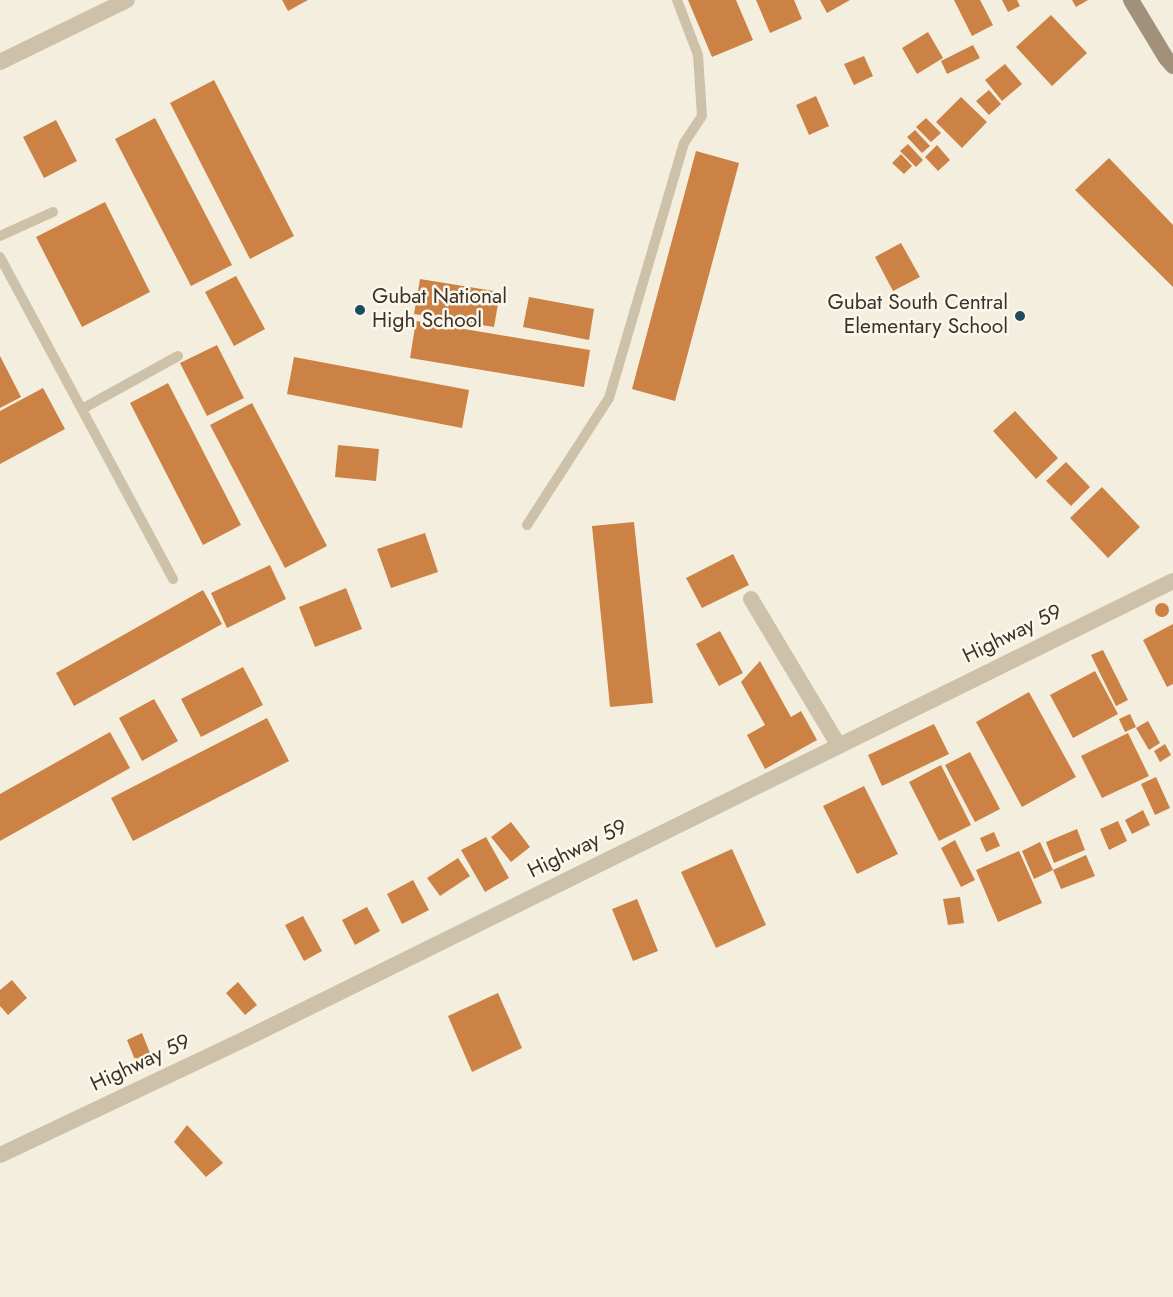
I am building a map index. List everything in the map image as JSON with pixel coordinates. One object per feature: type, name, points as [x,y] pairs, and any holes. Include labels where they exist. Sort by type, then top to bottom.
[{"type":"main road","points":[[1131,0],[1173,66]]},
{"type":"street","points":[[0,62],[127,0]]},
{"type":"street","name":"Highway 59","points":[[0,1155],[245,1039],[1173,581]]},
{"type":"street","points":[[751,599],[839,746]]},
{"type":"lane","points":[[527,525],[609,398],[684,143],[702,116],[698,55],[677,0]]},
{"type":"lane","points":[[0,236],[53,212]]},
{"type":"lane","points":[[0,257],[173,579]]},
{"type":"lane","points":[[82,409],[177,356]]},
{"type":"building","points":[[282,0],[308,0],[288,11]]},
{"type":"building","points":[[688,0],[736,0],[753,40],[712,57]]},
{"type":"building","points":[[756,0],[794,0],[802,19],[770,33]]},
{"type":"building","points":[[820,0],[850,0],[827,13]]},
{"type":"building","points":[[954,0],[980,0],[993,25],[972,36]]},
{"type":"building","points":[[1002,0],[1017,0],[1020,6],[1008,12]]},
{"type":"building","points":[[1072,0],[1088,0],[1076,7]]},
{"type":"building","points":[[1051,15],[1087,53],[1052,86],[1016,47]]},
{"type":"building","points":[[928,32],[943,58],[917,74],[902,48]]},
{"type":"building","points":[[973,45],[980,58],[947,74],[941,61]]},
{"type":"building","points":[[864,56],[873,76],[854,85],[844,64]]},
{"type":"building","points":[[1005,64],[1022,84],[1002,101],[985,80]]},
{"type":"building","points":[[214,80],[294,236],[250,259],[170,103]]},
{"type":"building","points":[[989,90],[1001,104],[989,115],[976,101]]},
{"type":"building","points":[[816,96],[829,126],[809,135],[796,105]]},
{"type":"building","points":[[961,97],[987,122],[962,148],[936,122]]},
{"type":"building","points":[[155,118],[232,265],[191,286],[115,139]]},
{"type":"building","points":[[926,118],[941,133],[931,142],[916,127]]},
{"type":"building","points":[[56,120],[77,161],[44,178],[23,137]]},
{"type":"building","points":[[915,130],[930,146],[922,153],[907,137]]},
{"type":"building","points":[[908,144],[923,160],[916,167],[900,151]]},
{"type":"building","points":[[937,145],[950,160],[938,171],[925,157]]},
{"type":"building","points":[[696,151],[739,163],[675,401],[632,389]]},
{"type":"building","points":[[901,154],[912,166],[904,174],[892,163]]},
{"type":"building","points":[[1109,158],[1173,225],[1173,287],[1075,190]]},
{"type":"building","points":[[105,202],[150,292],[82,327],[36,237]]},
{"type":"building","points":[[901,243],[920,277],[893,291],[875,257]]},
{"type":"building","points":[[236,276],[265,329],[234,346],[205,292]]},
{"type":"building","points":[[420,279],[500,292],[494,327],[414,314]]},
{"type":"building","points":[[529,297],[594,309],[589,340],[523,327]]},
{"type":"building","points":[[416,321],[590,350],[584,387],[410,358]]},
{"type":"building","points":[[217,345],[244,398],[207,416],[180,363]]},
{"type":"building","points":[[0,356],[21,397],[0,408]]},
{"type":"building","points":[[294,357],[469,390],[462,428],[287,394]]},
{"type":"building","points":[[168,383],[241,525],[203,545],[130,403]]},
{"type":"building","points":[[43,388],[65,429],[0,464],[0,411]]},
{"type":"building","points":[[252,403],[327,546],[285,568],[210,425]]},
{"type":"building","points":[[1015,411],[1058,458],[1036,479],[993,431]]},
{"type":"building","points":[[338,445],[379,449],[376,481],[335,477]]},
{"type":"building","points":[[1066,462],[1090,487],[1071,506],[1046,481]]},
{"type":"building","points":[[1102,487],[1140,527],[1108,558],[1070,518]]},
{"type":"building","points":[[634,522],[653,703],[610,707],[592,526]]},
{"type":"building","points":[[425,533],[438,572],[391,588],[377,549]]},
{"type":"building","points":[[733,554],[749,585],[702,608],[686,578]]},
{"type":"building","points":[[270,565],[286,599],[227,628],[211,593]]},
{"type":"building","points":[[346,588],[362,629],[315,647],[299,607]]},
{"type":"building","points":[[203,590],[222,624],[74,706],[56,673]]},
{"type":"building","points":[[1162,603],[1167,605],[1169,610],[1167,615],[1162,617],[1157,615],[1155,610],[1157,605]]},
{"type":"building","points":[[1173,624],[1173,684],[1167,687],[1143,640]]},
{"type":"building","points":[[720,631],[743,673],[719,686],[696,644]]},
{"type":"building","points":[[1103,650],[1128,700],[1116,706],[1091,655]]},
{"type":"building","points":[[760,661],[791,717],[801,711],[817,740],[765,769],[747,735],[765,725],[741,682]]},
{"type":"building","points":[[243,667],[263,705],[201,737],[181,699]]},
{"type":"building","points":[[1095,671],[1118,714],[1073,738],[1050,695]]},
{"type":"building","points":[[1029,692],[1076,777],[1022,807],[976,722]]},
{"type":"building","points":[[154,699],[178,741],[142,761],[119,718]]},
{"type":"building","points":[[1130,714],[1136,727],[1125,732],[1119,719]]},
{"type":"building","points":[[267,718],[289,761],[133,841],[111,798]]},
{"type":"building","points":[[1148,721],[1160,743],[1149,750],[1136,728]]},
{"type":"building","points":[[934,724],[949,754],[882,786],[868,755]]},
{"type":"building","points":[[110,732],[130,768],[0,841],[0,794]]},
{"type":"building","points":[[1128,733],[1149,776],[1102,798],[1081,756]]},
{"type":"building","points":[[1165,744],[1171,755],[1160,762],[1154,751]]},
{"type":"building","points":[[970,752],[1000,809],[975,822],[945,765]]},
{"type":"building","points":[[941,765],[971,825],[939,841],[909,782]]},
{"type":"building","points":[[1156,777],[1170,808],[1155,815],[1141,784]]},
{"type":"building","points":[[864,786],[898,854],[857,874],[823,806]]},
{"type":"building","points":[[1143,810],[1150,825],[1132,834],[1125,820]]},
{"type":"building","points":[[1118,821],[1127,841],[1109,850],[1100,829]]},
{"type":"building","points":[[511,822],[530,847],[511,862],[491,837]]},
{"type":"building","points":[[1077,829],[1085,850],[1054,863],[1046,842]]},
{"type":"building","points":[[994,832],[1000,846],[986,852],[980,838]]},
{"type":"building","points":[[486,837],[509,878],[485,892],[461,850]]},
{"type":"building","points":[[955,840],[975,880],[961,887],[941,848]]},
{"type":"building","points":[[1040,842],[1053,870],[1034,879],[1022,851]]},
{"type":"building","points":[[732,849],[766,925],[716,948],[681,872]]},
{"type":"building","points":[[1019,851],[1042,903],[998,922],[976,870]]},
{"type":"building","points":[[1086,855],[1095,876],[1061,889],[1053,870]]},
{"type":"building","points":[[458,858],[470,876],[440,896],[427,878]]},
{"type":"building","points":[[413,880],[429,910],[402,924],[387,894]]},
{"type":"building","points":[[960,897],[964,923],[948,925],[943,899]]},
{"type":"building","points":[[637,899],[658,951],[633,961],[612,909]]},
{"type":"building","points":[[367,907],[380,931],[355,945],[342,920]]},
{"type":"building","points":[[303,916],[322,951],[304,961],[285,925]]},
{"type":"building","points":[[12,980],[27,998],[8,1015],[0,1006],[0,990]]},
{"type":"building","points":[[238,982],[257,1005],[245,1015],[226,993]]},
{"type":"building","points":[[498,993],[522,1048],[472,1072],[448,1016]]},
{"type":"building","points":[[142,1033],[150,1053],[135,1060],[127,1040]]},
{"type":"building","points":[[187,1125],[223,1163],[206,1177],[174,1142]]},
{"type":"place","name":"Gubat National High School","points":[[360,310]]},
{"type":"place","name":"Gubat South Central Elementary School","points":[[1020,316]]}]
